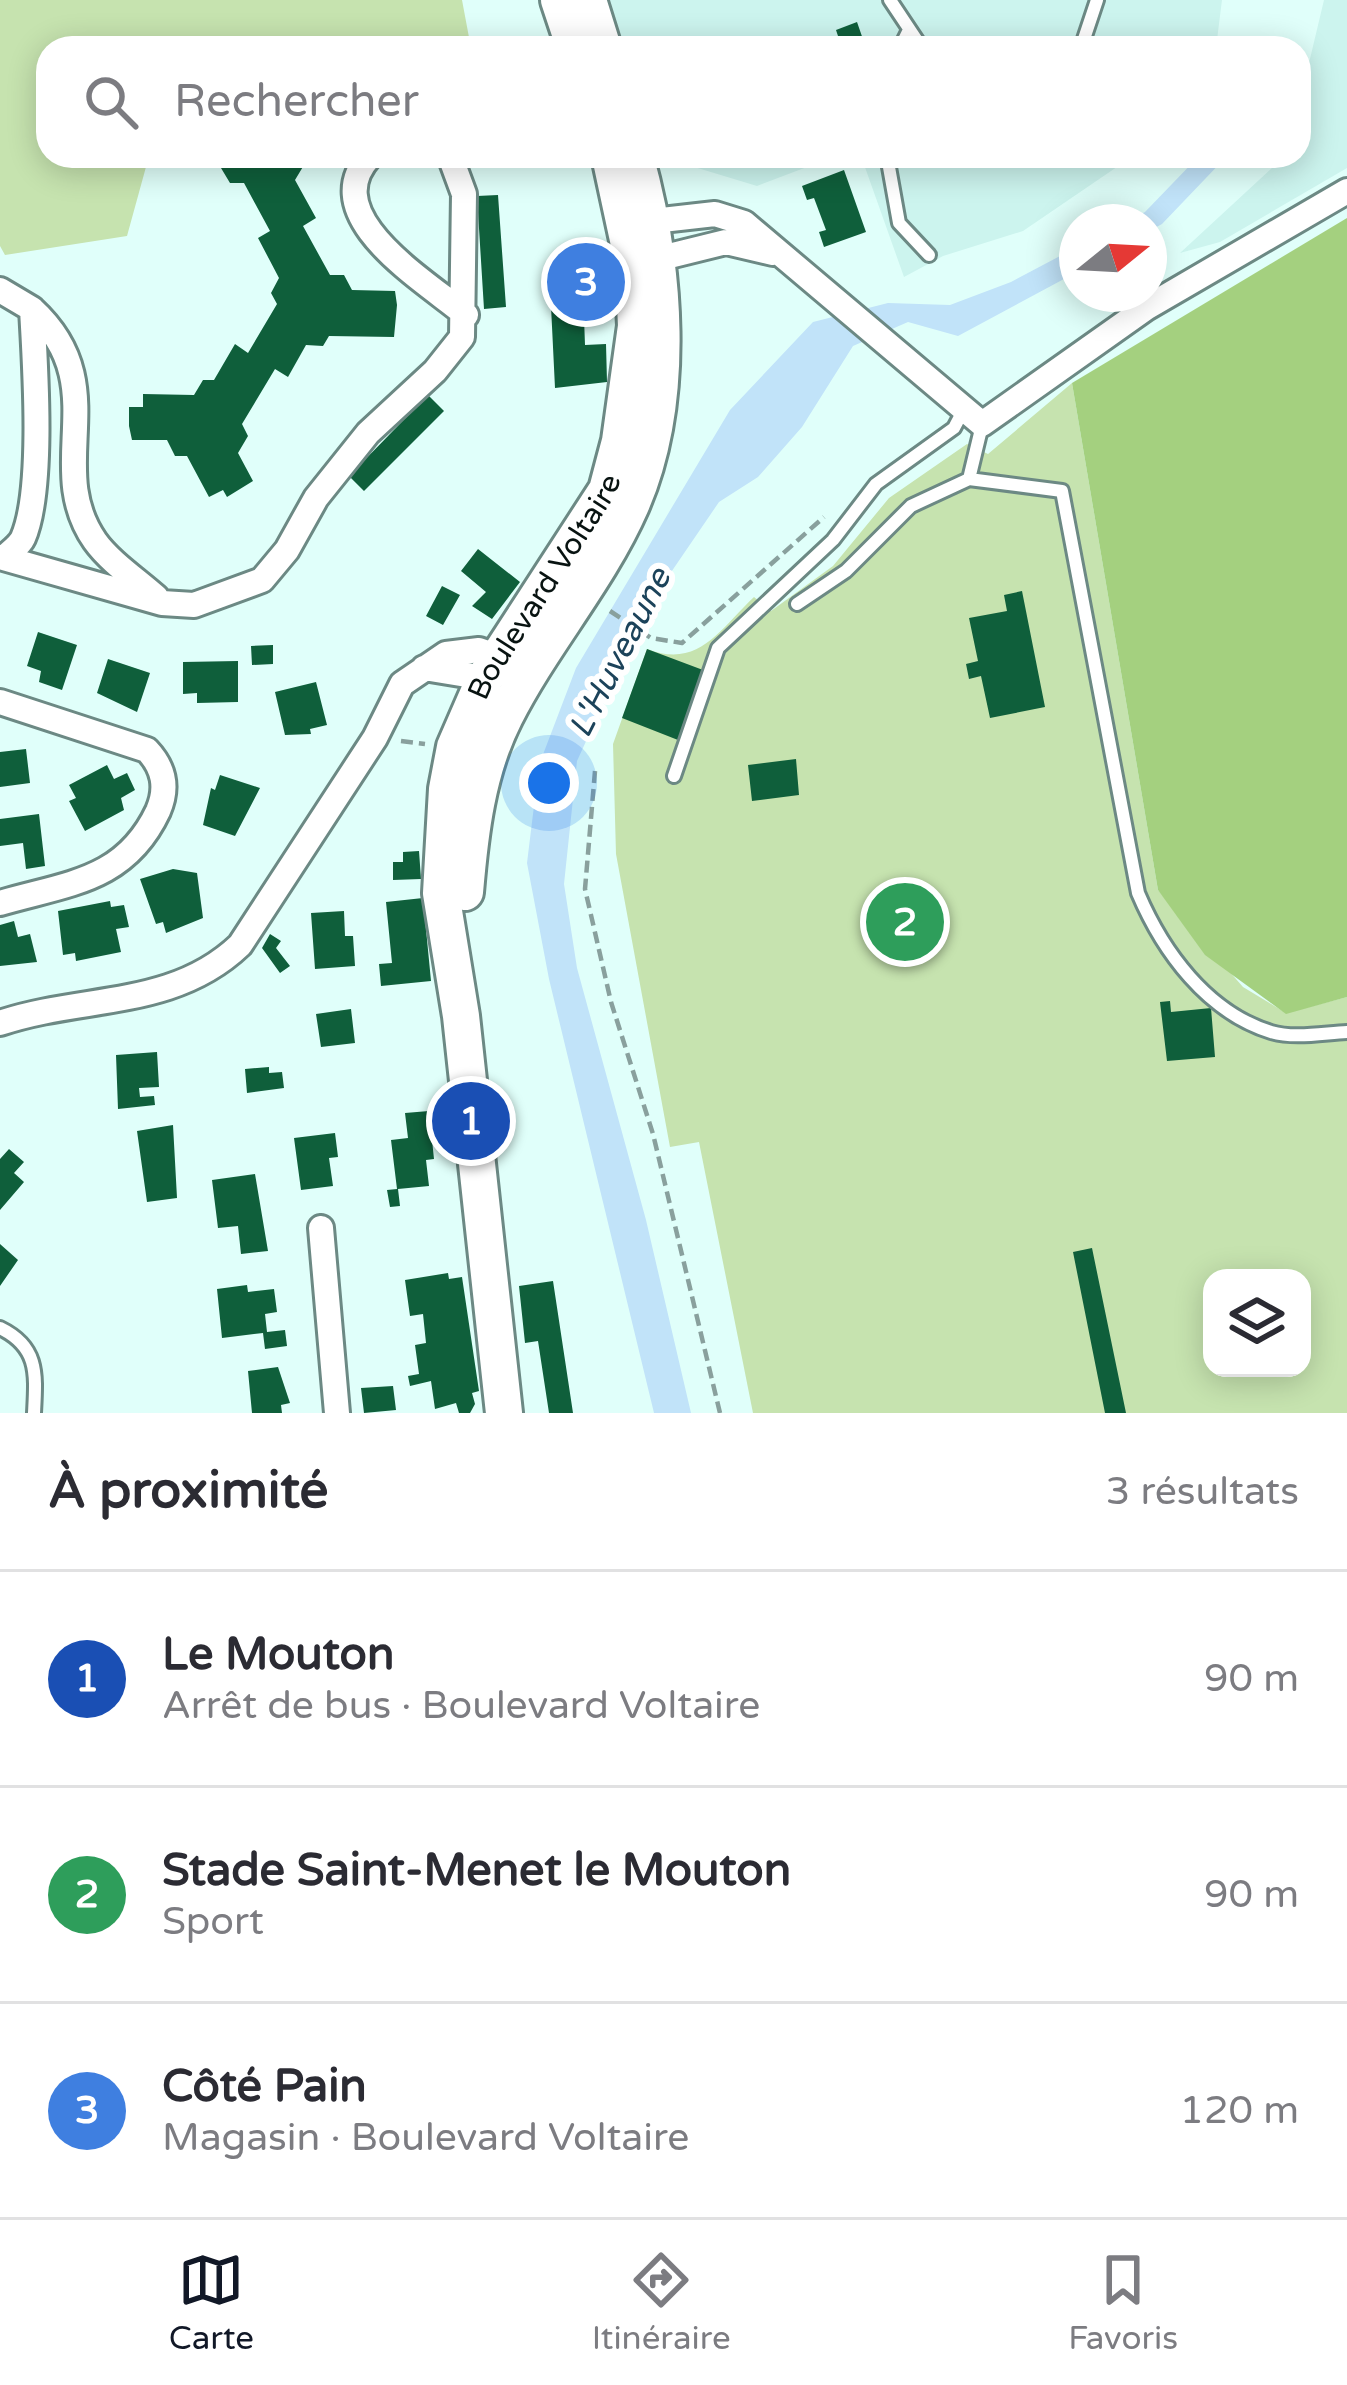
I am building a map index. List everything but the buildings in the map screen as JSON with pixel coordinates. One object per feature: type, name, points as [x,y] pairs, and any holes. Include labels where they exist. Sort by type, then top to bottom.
[{"type":"main road","points":[[559,0],[570,36]]},
{"type":"main road","points":[[588,0],[599,36]]},
{"type":"main road","name":"Boulevard Voltaire","points":[[461,1016],[475,810],[504,718],[506,668],[591,600],[633,500],[653,427],[660,326],[647,246],[616,168]]},
{"type":"main road","points":[[637,168],[647,246]]},
{"type":"main road","name":"Boulevard Voltaire","points":[[501,1411],[461,1016],[441,893],[447,789],[455,747],[506,668],[607,490],[620,441],[647,246]]},
{"type":"street","points":[[363,168],[355,183],[354,210],[374,238],[466,315]]},
{"type":"street","points":[[2,558],[162,603],[194,605],[262,580],[368,433],[435,371],[462,338],[466,315],[464,194],[454,168]]},
{"type":"street","points":[[647,246],[716,214],[744,223],[973,417],[1145,308],[1347,191]]},
{"type":"street","points":[[647,246],[726,242],[781,256]]},
{"type":"street","points":[[0,290],[32,309],[54,330],[68,354],[76,388],[76,496],[95,542],[162,603]]},
{"type":"street","points":[[2,558],[23,541],[32,497],[32,309]]},
{"type":"street","points":[[0,1023],[172,990],[220,964],[240,945],[375,738],[402,684],[424,668],[506,668]]},
{"type":"street","points":[[0,702],[147,749],[165,783],[161,805],[137,850],[110,868],[0,903]]},
{"type":"street","points":[[322,1228],[337,1413]]},
{"type":"lane","points":[[890,0],[913,36]]},
{"type":"lane","points":[[1085,36],[1097,0]]},
{"type":"lane","points":[[906,36],[909,30]]},
{"type":"lane","points":[[889,168],[899,223],[929,255]]},
{"type":"lane","points":[[969,478],[973,417]]},
{"type":"lane","points":[[674,776],[718,648],[852,517],[876,484],[973,417]]},
{"type":"lane","points":[[796,604],[846,571],[911,506],[969,478],[1062,490],[1138,893],[1154,930],[1225,1010],[1274,1034],[1347,1032]]},
{"type":"lane","points":[[0,1328],[28,1347],[36,1368],[34,1413]]},
{"type":"path","points":[[591,600],[651,638],[682,643],[827,514],[852,517]]},
{"type":"path","points":[[394,740],[434,745]]},
{"type":"path","points":[[595,771],[585,889],[611,1002],[658,1154],[720,1413]]},
{"type":"shaded area","points":[[607,0],[1222,0],[1218,36],[619,36]]},
{"type":"shaded area","points":[[1324,0],[1347,0],[1347,168],[1220,242],[1180,253],[1272,168],[1311,168],[1311,55]]},
{"type":"shaded area","points":[[698,168],[804,168],[757,186]]},
{"type":"shaded area","points":[[865,168],[1115,168],[1023,231],[943,256],[904,277]]},
{"type":"green space","points":[[0,0],[462,0],[469,36],[36,36],[36,168],[146,168],[127,236],[5,255],[0,246]]},
{"type":"green space","points":[[1347,218],[1347,997],[1286,1014],[1205,955],[1158,890],[1072,383]]},
{"type":"green space","points":[[1072,383],[1158,890],[1243,987],[1286,1013],[1347,997],[1347,1413],[753,1413],[699,1142],[670,1147],[616,854],[613,744],[647,649],[665,654],[694,650],[754,597],[771,611],[833,566],[889,498],[967,444],[988,454]]},
{"type":"water","points":[[1187,168],[1216,168],[1167,219],[1167,204],[1153,204]]},
{"type":"water","name":"L'Huveaune","points":[[1059,257],[1059,282],[958,336],[908,322],[853,346],[802,427],[758,477],[719,502],[648,606],[577,761],[564,884],[577,968],[646,1220],[691,1413],[654,1413],[549,979],[527,863],[539,765],[576,668],[730,410],[813,322],[888,303],[950,305],[1011,282]]},
{"type":"place","name":"Côté Pain","points":[[586,282]]},
{"type":"place","name":"Stade Saint-Menet le Mouton","points":[[905,922]]},
{"type":"place","name":"Le Mouton","points":[[471,1121]]}]
